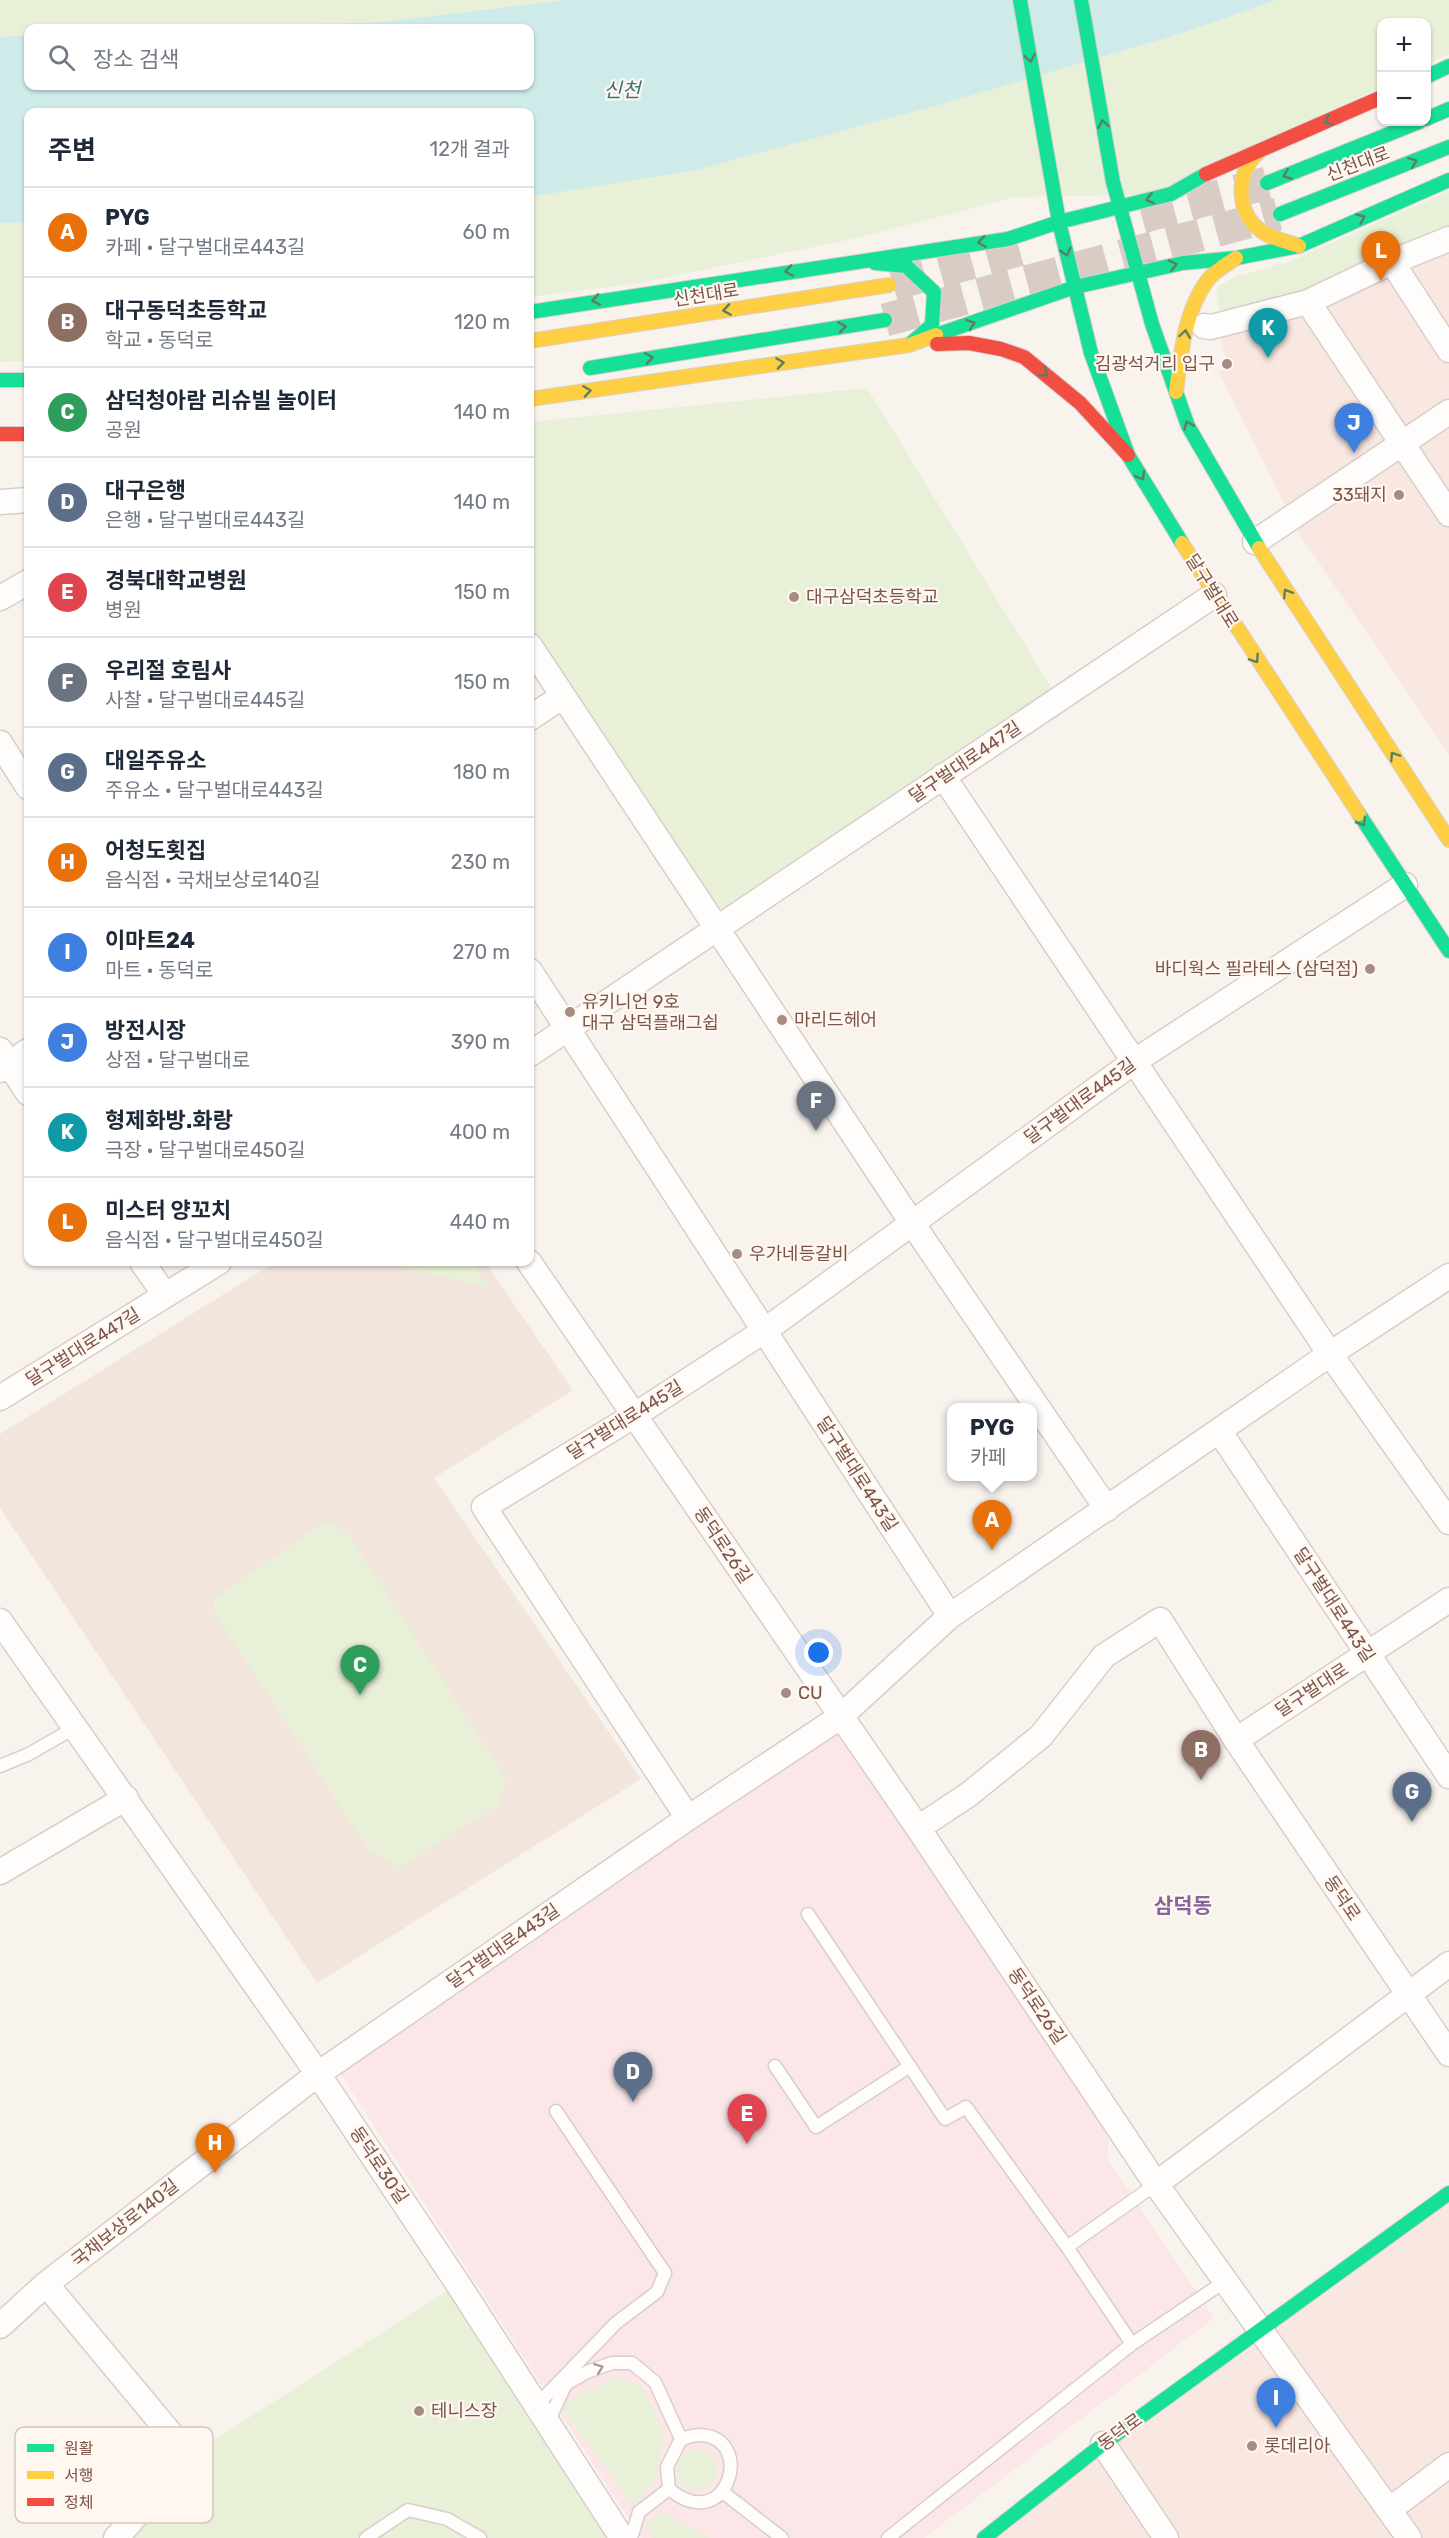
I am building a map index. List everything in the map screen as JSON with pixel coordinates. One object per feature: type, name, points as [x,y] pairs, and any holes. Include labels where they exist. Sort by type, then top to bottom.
[{"type":"main road","name":"달구벌대로","points":[[1020,0],[1059,222],[1091,353],[1128,455],[1214,595],[1449,951]]},
{"type":"main road","points":[[1081,0],[1113,182],[1152,324],[1188,426],[1255,542],[1449,840]]},
{"type":"main road","points":[[1431,75],[1449,66]]},
{"type":"main road","points":[[534,311],[1008,239],[1059,222],[1171,194],[1221,166],[1259,152],[1377,99]]},
{"type":"main road","points":[[1431,116],[1449,109]]},
{"type":"main road","name":"신천대로","points":[[1268,183],[1409,126]]},
{"type":"main road","name":"신천대로","points":[[1280,214],[1449,147]]},
{"type":"main road","points":[[1259,152],[1247,163],[1242,178],[1245,207],[1251,222],[1260,231],[1299,246]]},
{"type":"main road","points":[[909,345],[1075,287],[1184,263],[1236,258],[1299,246],[1449,180]]},
{"type":"main road","points":[[1176,392],[1187,322],[1208,280],[1236,258]]},
{"type":"main road","points":[[858,261],[906,267],[934,292],[932,325],[909,345]]},
{"type":"main road","name":"신천대로","points":[[534,340],[889,285]]},
{"type":"main road","points":[[575,371],[885,320]]},
{"type":"main road","points":[[534,398],[909,345],[969,343],[1001,348],[1024,357],[1080,403],[1128,455]]},
{"type":"main road","points":[[0,380],[24,380]]},
{"type":"main road","points":[[0,434],[24,434]]},
{"type":"main road","name":"동덕로","points":[[984,2538],[1103,2444],[1449,2193]]},
{"type":"street","points":[[1204,326],[1211,327],[1308,302],[1392,262],[1449,239]]},
{"type":"street","points":[[1392,262],[1449,350]]},
{"type":"street","points":[[1308,302],[1449,514]]},
{"type":"street","points":[[1255,542],[1449,412]]},
{"type":"street","points":[[0,502],[24,500]]},
{"type":"street","points":[[0,598],[24,584]]},
{"type":"street","name":"달구벌대로447길","points":[[534,1051],[1214,595]]},
{"type":"street","points":[[534,652],[912,1223],[1035,1403]]},
{"type":"street","points":[[534,715],[562,696]]},
{"type":"street","points":[[0,742],[24,781]]},
{"type":"street","points":[[943,776],[1330,1354],[1449,1522]]},
{"type":"street","name":"달구벌대로445길","points":[[688,1818],[484,1508],[635,1415],[764,1331],[1135,1061],[1405,885]]},
{"type":"street","points":[[534,977],[764,1331]]},
{"type":"street","points":[[9,1059],[24,1086]]},
{"type":"street","points":[[145,1266],[165,1295]]},
{"type":"street","name":"달구벌대로447길","points":[[0,1398],[212,1266]]},
{"type":"street","name":"동덕로26길","points":[[532,1266],[918,1828],[1156,2184],[1259,2331]]},
{"type":"street","name":"달구벌대로443길","points":[[318,2074],[688,1818],[840,1717],[950,1616],[1330,1354],[1449,1276]]},
{"type":"street","name":"달구벌대로443길","points":[[764,1331],[950,1616]]},
{"type":"street","points":[[1037,1406],[1107,1509]]},
{"type":"street","name":"달구벌대로443길","points":[[1220,1432],[1449,1776]]},
{"type":"street","name":"달구벌대로","points":[[1236,1740],[1449,1600]]},
{"type":"street","name":"동덕로","points":[[918,1828],[969,1795],[1041,1736],[1104,1656],[1160,1620],[1236,1740],[1449,2054]]},
{"type":"street","name":"동덕로30길","points":[[0,1621],[318,2074],[622,2538]]},
{"type":"street","points":[[0,1872],[126,1798]]},
{"type":"street","points":[[1156,2184],[1449,1964]]},
{"type":"street","name":"국채보상로140길","points":[[0,2326],[46,2284],[318,2074]]},
{"type":"street","points":[[46,2284],[165,2427]]},
{"type":"street","points":[[1259,2331],[1409,2538]]},
{"type":"street","points":[[1103,2444],[1166,2538]]},
{"type":"street","points":[[1389,2510],[1449,2465]]},
{"type":"street","points":[[116,2538],[129,2523]]},
{"type":"lane","points":[[0,1766],[29,1754],[76,1727]]},
{"type":"lane","points":[[808,1914],[945,2119],[966,2106],[1067,2247],[1132,2344]]},
{"type":"lane","points":[[775,2066],[816,2127],[910,2066]]},
{"type":"lane","points":[[542,2414],[616,2323],[657,2292],[665,2272],[556,2111]]},
{"type":"lane","points":[[1067,2247],[1156,2184]]},
{"type":"lane","points":[[888,2538],[1132,2344],[1224,2282]]},
{"type":"lane","points":[[542,2414],[566,2384],[587,2372],[612,2363],[632,2363],[655,2382],[681,2439]]},
{"type":"lane","points":[[699,2435],[718,2441],[730,2457],[732,2476],[724,2493],[711,2502],[695,2505],[681,2500],[669,2489],[667,2467],[681,2439],[699,2435]]},
{"type":"lane","points":[[631,2538],[639,2512],[669,2489]]},
{"type":"lane","points":[[724,2493],[782,2538]]},
{"type":"lane","points":[[366,2538],[408,2510],[447,2519],[480,2538]]},
{"type":"shaded area","points":[[1449,240],[1449,755],[1299,533],[1219,373],[1228,365],[1215,319]]},
{"type":"shaded area","points":[[269,1266],[488,1266],[573,1390],[434,1478],[641,1779],[317,1983],[0,1508],[0,1434]]},
{"type":"shaded area","points":[[824,1727],[847,1733],[1108,2130],[1108,2159],[1214,2318],[924,2538],[641,2538],[329,2056]]},
{"type":"shaded area","points":[[1449,2193],[1449,2538],[984,2538]]},
{"type":"green space","points":[[0,0],[564,0],[382,22],[24,24],[24,35],[0,37]]},
{"type":"green space","points":[[1276,0],[1449,0],[1449,54],[1431,62],[1431,18],[1377,18],[1377,89],[1171,194],[1016,197],[852,239],[640,283],[534,296],[534,196],[696,170],[939,105],[1183,33]]},
{"type":"green space","points":[[1449,191],[1449,239],[1308,302],[1219,310],[1216,288],[1236,276],[1286,263]]},
{"type":"green space","points":[[24,222],[24,361],[0,362],[0,223]]},
{"type":"green space","points":[[867,388],[1058,699],[716,929],[534,652],[534,422]]},
{"type":"green space","points":[[401,1266],[474,1266],[488,1288]]},
{"type":"green space","points":[[326,1521],[348,1534],[506,1778],[499,1805],[399,1867],[369,1851],[214,1612],[214,1599]]},
{"type":"green space","points":[[458,2284],[621,2538],[116,2538],[129,2523],[213,2523],[213,2441]]},
{"type":"green space","points":[[616,2377],[643,2387],[664,2433],[656,2478],[634,2508],[561,2405]]},
{"type":"green space","points":[[697,2450],[705,2451],[711,2456],[716,2462],[716,2478],[711,2484],[705,2489],[697,2490],[689,2489],[683,2484],[678,2478],[677,2470],[678,2462],[683,2456],[689,2451]]},
{"type":"green space","points":[[660,2512],[709,2538],[653,2538],[645,2525]]},
{"type":"water","name":"신천","points":[[564,0],[1276,0],[1183,33],[939,105],[696,170],[534,196],[534,108],[24,108],[24,222],[0,223],[0,37],[24,35],[24,90],[534,90],[534,24],[318,24],[382,22]]},
{"type":"tunnel","points":[[1142,217],[1267,183]]},
{"type":"tunnel","points":[[885,320],[1278,214]]},
{"type":"tunnel","points":[[893,284],[1022,249]]},
{"type":"traffic: fast","points":[[1020,0],[1059,222],[1091,353],[1128,455],[1182,543]]},
{"type":"traffic: fast","points":[[1081,0],[1113,182],[1152,324],[1188,426],[1259,548]]},
{"type":"traffic: fast","points":[[1431,75],[1449,66]]},
{"type":"traffic: fast","points":[[1431,117],[1449,109]]},
{"type":"traffic: fast","points":[[1267,183],[1409,126]]},
{"type":"traffic: fast","points":[[1280,214],[1449,147]]},
{"type":"traffic: fast","points":[[534,311],[1008,239],[1059,222],[1171,194],[1206,174]]},
{"type":"traffic: fast","points":[[936,335],[1075,287],[1183,263],[1236,258],[1299,246],[1449,180]]},
{"type":"traffic: fast","points":[[875,263],[906,266],[934,292],[932,325],[909,345]]},
{"type":"traffic: fast","points":[[590,368],[885,320]]},
{"type":"traffic: fast","points":[[0,380],[24,380]]},
{"type":"traffic: fast","points":[[1359,814],[1449,951]]},
{"type":"traffic: fast","points":[[984,2538],[1103,2444],[1449,2193]]},
{"type":"traffic: slow","points":[[1259,152],[1251,160],[1243,180],[1243,202],[1246,212],[1252,222],[1264,233],[1299,246]]},
{"type":"traffic: slow","points":[[1176,392],[1185,334],[1193,306],[1210,277],[1236,258]]},
{"type":"traffic: slow","points":[[534,340],[889,285]]},
{"type":"traffic: slow","points":[[534,398],[909,345],[936,335]]},
{"type":"traffic: slow","points":[[1182,543],[1359,814]]},
{"type":"traffic: slow","points":[[1259,548],[1449,840]]},
{"type":"traffic: jam","points":[[1206,174],[1377,99]]},
{"type":"traffic: jam","points":[[937,344],[969,343],[1001,349],[1024,357],[1080,403],[1128,455]]},
{"type":"traffic: jam","points":[[0,434],[24,434]]},
{"type":"place","name":"미스터 양꼬치","points":[[1381,281]]},
{"type":"place","name":"형제화방.화랑","points":[[1268,358]]},
{"type":"place","name":"김광석거리 입구","points":[[1227,364]]},
{"type":"place","name":"방전시장","points":[[1354,453]]},
{"type":"place","name":"33돼지","points":[[1399,495]]},
{"type":"place","name":"대구삼덕초등학교","points":[[794,597]]},
{"type":"place","name":"바디웍스 필라테스 (삼덕점)","points":[[1370,969]]},
{"type":"place","name":"유키니언 9호 대구 삼덕플래그쉽","points":[[570,1012]]},
{"type":"place","name":"마리드헤어","points":[[782,1020]]},
{"type":"place","name":"우리절 호림사","points":[[816,1131]]},
{"type":"place","name":"우가네등갈비","points":[[737,1254]]},
{"type":"place","name":"PYG","points":[[992,1550]]},
{"type":"place","name":"CU","points":[[786,1693]]},
{"type":"place","name":"삼덕청아람 리슈빌 놀이터","points":[[360,1695]]},
{"type":"place","name":"대구동덕초등학교","points":[[1201,1780]]},
{"type":"place","name":"대일주유소","points":[[1412,1822]]},
{"type":"place","name":"대구은행","points":[[633,2102]]},
{"type":"place","name":"경북대학교병원","points":[[747,2144]]},
{"type":"place","name":"어청도횟집","points":[[215,2173]]},
{"type":"place","name":"테니스장","points":[[419,2411]]},
{"type":"place","name":"이마트24","points":[[1276,2428]]},
{"type":"place","name":"롯데리아","points":[[1252,2446]]},
{"type":"district","name":"삼덕동","points":[[1183,1906]]}]
